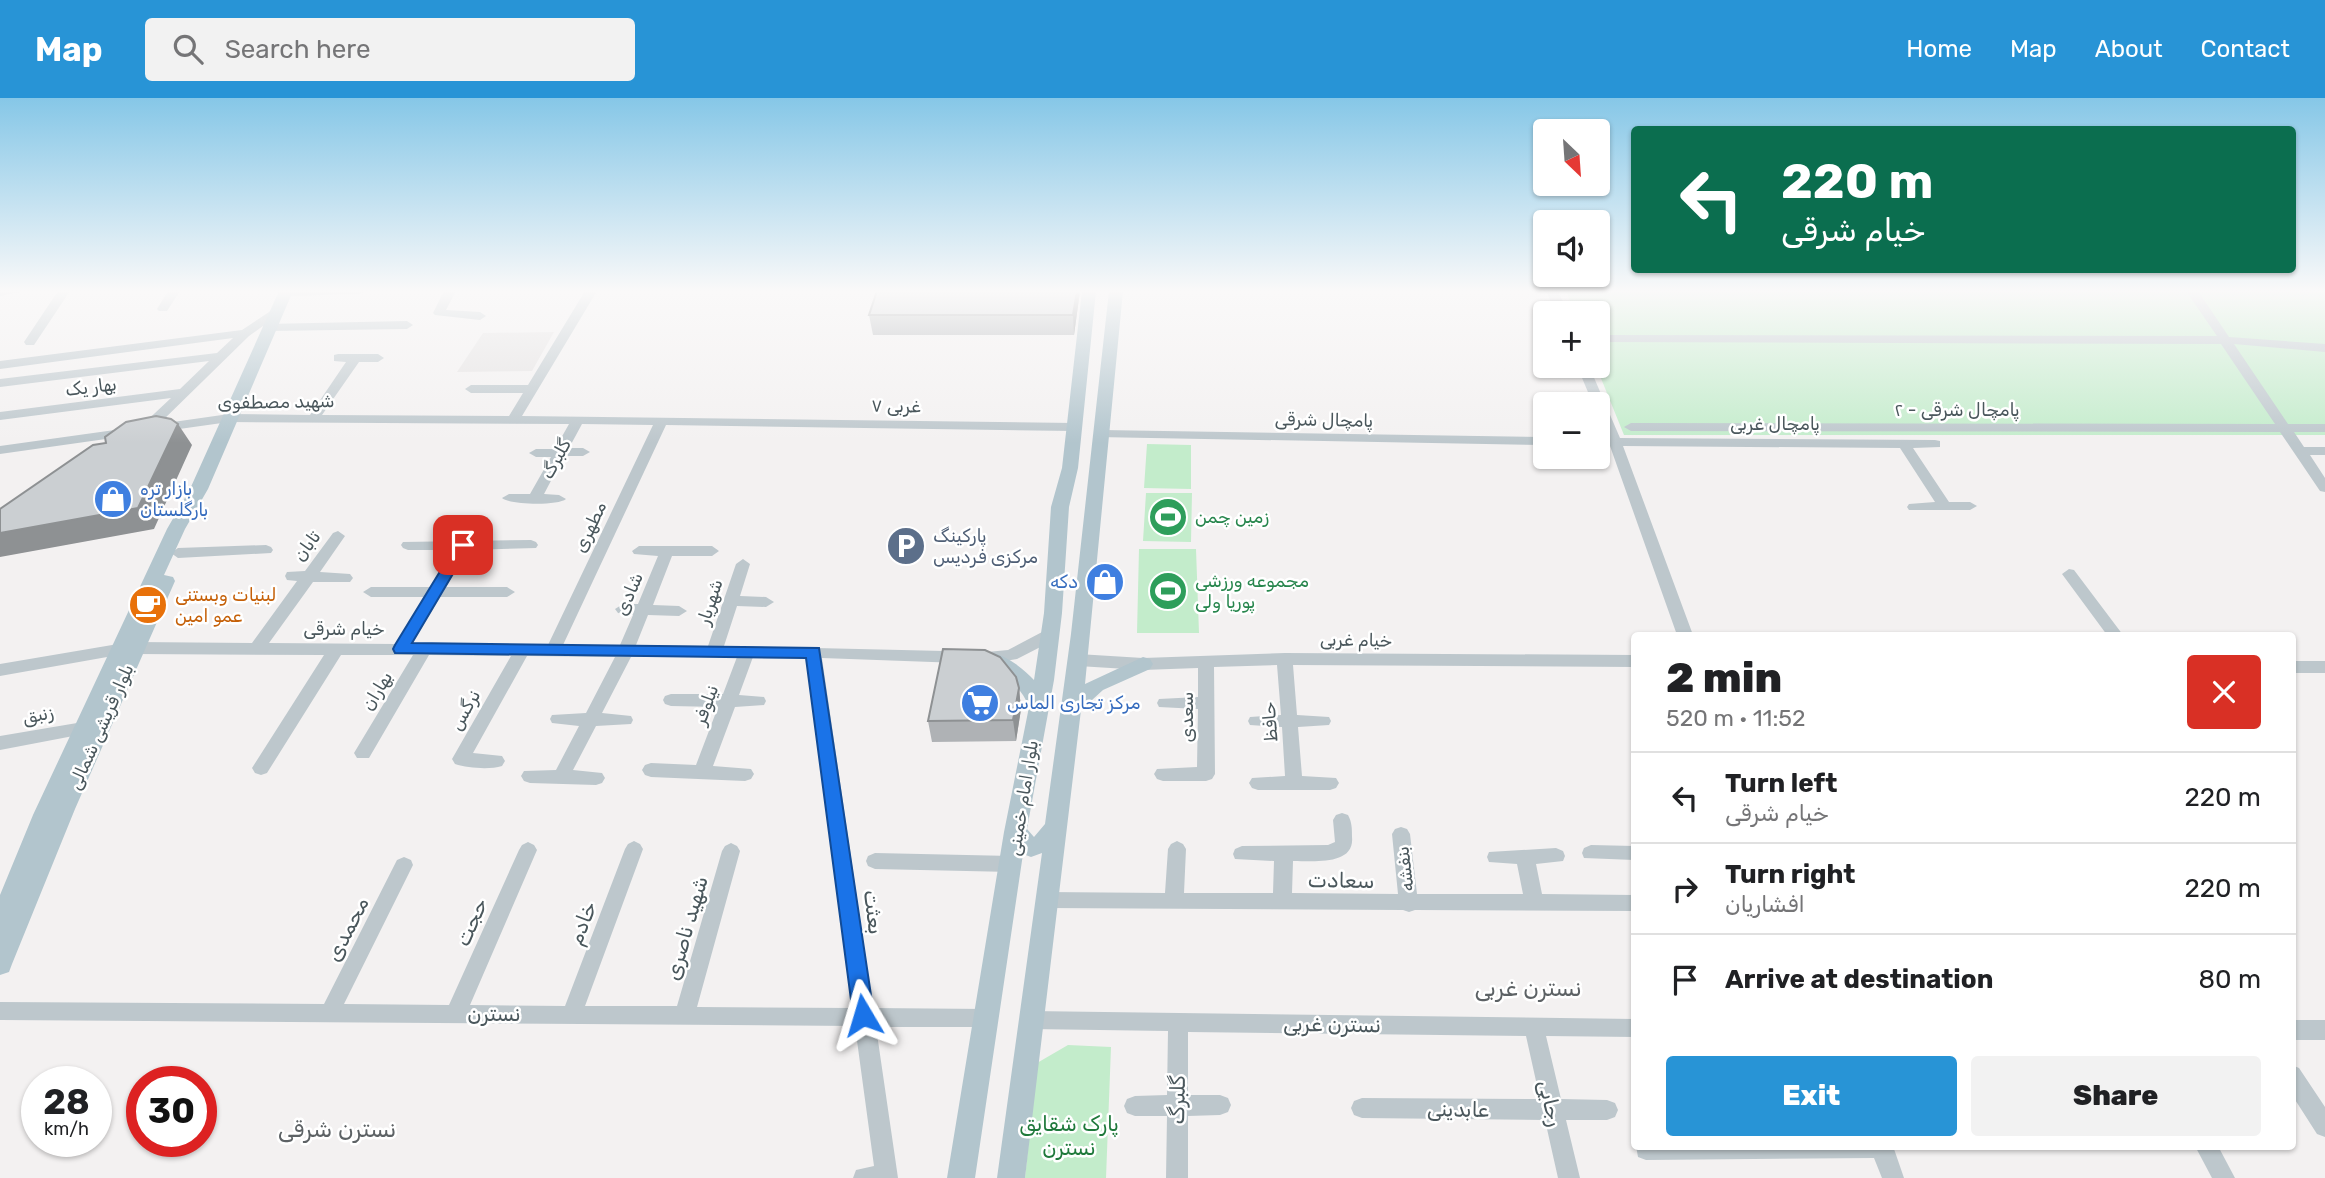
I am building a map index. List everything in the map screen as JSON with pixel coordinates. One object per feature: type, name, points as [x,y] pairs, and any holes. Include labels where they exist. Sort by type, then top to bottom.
[{"type":"main road","name":"بلوار قریشی شمالی","points":[[6,925],[64,809],[185,510],[199,489],[262,341]]},
{"type":"main road","name":"بلوار امام خمینی","points":[[961,1178],[1015,832],[1050,635],[1060,507],[1070,468],[1083,341]]},
{"type":"main road","name":"بلوار امام خمینی","points":[[1011,1178],[1078,660],[1111,341]]},
{"type":"main road","name":"بلوار قریشی شمالی","points":[[0,964],[6,925],[44,814],[83,728],[178,553],[198,506],[199,489]]},
{"type":"main road","points":[[1060,507],[1082,501],[1094,509]]},
{"type":"main road","points":[[987,658],[1016,671],[1032,691],[1039,708]]},
{"type":"main road","points":[[1072,707],[1096,685],[1143,664]]},
{"type":"main road","points":[[1015,832],[1031,848],[1043,843],[1055,830]]},
{"type":"street","points":[[0,365],[181,341]]},
{"type":"street","points":[[125,445],[186,392],[237,341]]},
{"type":"street","points":[[513,420],[561,341]]},
{"type":"street","points":[[2226,341],[2325,488]]},
{"type":"street","points":[[2242,341],[2325,348]]},
{"type":"street","points":[[0,383],[223,356]]},
{"type":"street","points":[[338,358],[378,358]]},
{"type":"street","points":[[313,419],[355,358]]},
{"type":"street","points":[[1588,378],[1615,442],[1684,632]]},
{"type":"street","points":[[471,389],[532,389]]},
{"type":"street","name":"بهار یک","points":[[0,416],[186,392]]},
{"type":"street","name":"شهید مصطفوی","points":[[0,450],[229,418],[718,421]]},
{"type":"street","name":"گلبرگ","points":[[534,499],[578,420]]},
{"type":"street","name":"مطهری","points":[[553,650],[661,421]]},
{"type":"street","name":"۷ غربی","points":[[718,421],[1074,427]]},
{"type":"street","name":"پامچال شرقی - ۲","points":[[1631,427],[2287,431],[2325,428]]},
{"type":"street","name":"پامچال شرقی","points":[[1102,434],[1533,441]]},
{"type":"street","points":[[1610,442],[1615,442]]},
{"type":"street","name":"پامچال غربی","points":[[1615,442],[1935,444]]},
{"type":"street","points":[[1904,444],[1945,507]]},
{"type":"street","points":[[2300,451],[2325,451]]},
{"type":"street","points":[[536,453],[583,452]]},
{"type":"street","points":[[509,498],[559,499]]},
{"type":"street","points":[[1914,507],[1970,506]]},
{"type":"street","name":"تابان","points":[[258,647],[300,577],[338,536]]},
{"type":"street","points":[[408,545],[531,545]]},
{"type":"street","points":[[401,649],[463,545]]},
{"type":"street","points":[[178,553],[266,550]]},
{"type":"street","points":[[639,551],[712,551]]},
{"type":"street","name":"شادی","points":[[561,777],[626,651],[667,551]]},
{"type":"street","name":"شهریار","points":[[714,652],[743,564]]},
{"type":"street","points":[[2069,574],[2113,632]]},
{"type":"street","points":[[300,577],[345,578]]},
{"type":"street","points":[[371,592],[507,592]]},
{"type":"street","points":[[730,601],[766,601]]},
{"type":"street","points":[[623,609],[679,611]]},
{"type":"street","name":"خیام شرقی","points":[[0,670],[127,649],[258,647],[813,652],[987,658],[1011,655],[1050,635]]},
{"type":"street","points":[[261,768],[337,648]]},
{"type":"street","name":"بهاران","points":[[363,753],[425,649]]},
{"type":"street","name":"نرگس","points":[[496,761],[461,759],[522,650]]},
{"type":"street","name":"نیلوفر","points":[[702,772],[747,652]]},
{"type":"street","name":"بعثت","points":[[813,652],[887,1177]]},
{"type":"street","name":"خیام غربی","points":[[1078,660],[1143,664],[1285,659],[1631,661]]},
{"type":"street","name":"حافظ","points":[[1285,659],[1294,783]]},
{"type":"street","name":"سعدی","points":[[1163,774],[1206,774],[1206,660]]},
{"type":"street","points":[[2296,667],[2325,667]]},
{"type":"street","points":[[671,700],[758,701]]},
{"type":"street","points":[[1165,703],[1206,703]]},
{"type":"street","points":[[558,719],[625,720]]},
{"type":"street","points":[[1256,721],[1323,720]]},
{"type":"street","name":"زنبق","points":[[0,744],[83,728]]},
{"type":"street","points":[[651,770],[745,774]]},
{"type":"street","points":[[530,776],[596,778]]},
{"type":"street","points":[[1258,783],[1330,783]]},
{"type":"street","points":[[1242,854],[1329,853],[1345,846],[1342,820]]},
{"type":"street","name":"بنفشه","points":[[1401,834],[1409,904]]},
{"type":"street","name":"خادم","points":[[572,1013],[634,849]]},
{"type":"street","points":[[1174,901],[1177,849]]},
{"type":"street","name":"حجت","points":[[456,1013],[528,850]]},
{"type":"street","name":"شهید ناصری","points":[[684,1016],[731,851]]},
{"type":"street","points":[[1591,853],[1631,853]]},
{"type":"street","points":[[1282,902],[1284,854]]},
{"type":"street","points":[[1525,856],[1534,904]]},
{"type":"street","points":[[1496,857],[1556,856]]},
{"type":"street","points":[[875,861],[1012,864]]},
{"type":"street","name":"محمدی","points":[[330,1012],[404,865]]},
{"type":"street","name":"سعادت","points":[[1046,900],[1631,904]]},
{"type":"street","name":"نسترن","points":[[0,1011],[863,1015],[987,1018]]},
{"type":"street","name":"نسترن غربی","points":[[1030,1020],[1631,1028]]},
{"type":"street","name":"گلبرگ","points":[[1177,1178],[1178,1021]]},
{"type":"street","name":"رجایی","points":[[1534,1027],[1569,1178]]},
{"type":"street","points":[[2296,1030],[2325,1030]]},
{"type":"street","points":[[2296,1080],[2325,1126]]},
{"type":"street","points":[[1135,1106],[1220,1105]]},
{"type":"street","name":"عابدینی","points":[[1362,1108],[1607,1110]]},
{"type":"street","points":[[1882,1150],[1893,1178]]},
{"type":"street","points":[[2208,1150],[2224,1178]]},
{"type":"street","points":[[864,1178],[887,1177]]},
{"type":"shaded area","points":[[477,341],[549,341],[532,371],[457,372]]},
{"type":"green space","points":[[1610,341],[2325,341],[2325,435],[1624,435],[1610,400],[1610,392],[1607,392],[1601,378],[1610,378]]},
{"type":"green space","name":"زمین چمن","points":[[1147,444],[1191,445],[1191,489],[1144,488]]},
{"type":"green space","name":"زمین چمن","points":[[1146,493],[1192,493],[1191,542],[1143,541]]},
{"type":"green space","name":"مجموعه ورزشی پوریا ولی","points":[[1139,549],[1196,549],[1199,633],[1137,633]]},
{"type":"green space","name":"پارک شقایق نسترن","points":[[1068,1045],[1111,1047],[1106,1178],[1025,1178],[1037,1063]]},
{"type":"building","points":[[156,416],[171,419],[178,424],[138,508],[0,533],[0,509],[93,445],[106,443],[105,437],[126,422]]},
{"type":"building","name":"مرکز تجاری الماس","points":[[943,649],[985,650],[1000,657],[1016,677],[1019,688],[1013,720],[928,721]]},
{"type":"place","name":"بازار تره بارگلستان","points":[[113,499]]},
{"type":"place","name":"زمین چمن","points":[[1168,517]]},
{"type":"place","name":"پارکینگ مرکزی فردیس","points":[[906,546]]},
{"type":"place","name":"دکه","points":[[1105,582]]},
{"type":"place","name":"مجموعه ورزشی پوریا ولی","points":[[1168,591]]},
{"type":"place","name":"لبنیات وبستنی عمو امین","points":[[148,605]]},
{"type":"place","name":"مرکز تجاری الماس","points":[[980,703]]},
{"type":"district","name":"نسترن غربی","points":[[1528,988]]},
{"type":"district","name":"نسترن شرقی","points":[[337,1129]]},
{"type":"route","points":[[463,545],[401,649],[813,652],[850,902],[863,1015]]}]
